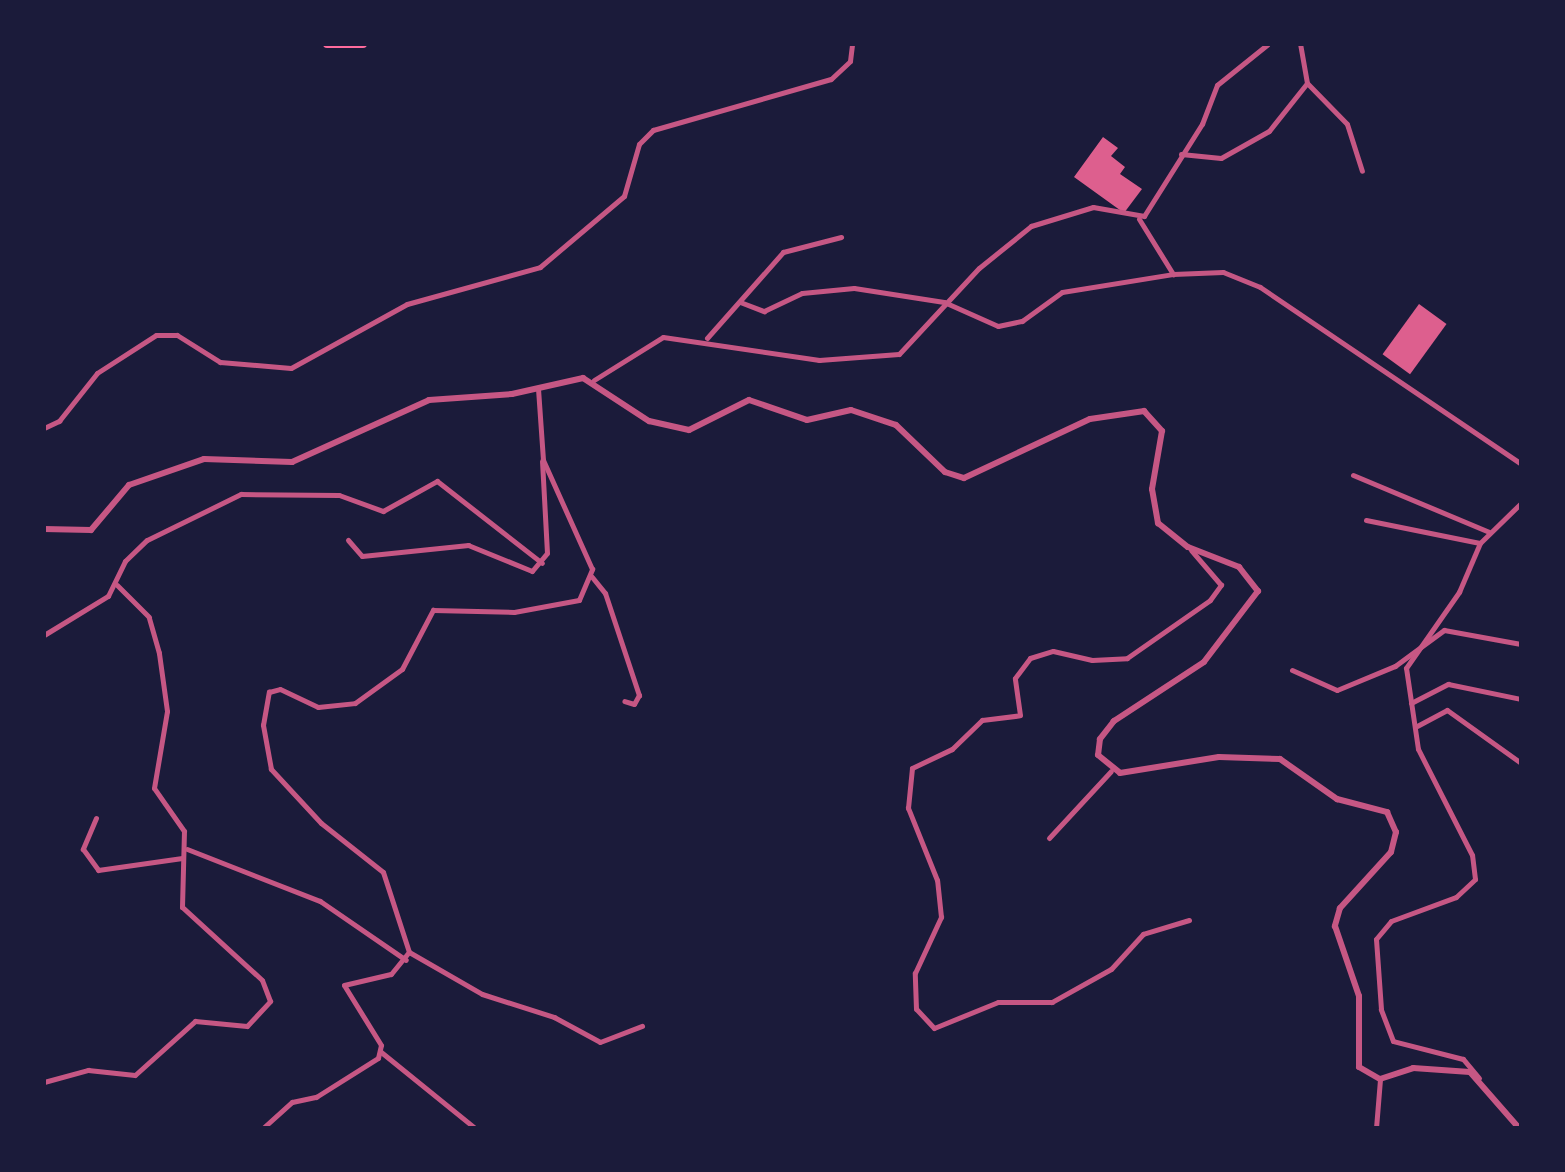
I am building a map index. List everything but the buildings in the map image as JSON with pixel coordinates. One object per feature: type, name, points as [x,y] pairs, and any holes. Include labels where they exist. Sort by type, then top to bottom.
[{"type":"highway","points":[[327,44],[363,44]]},
{"type":"street","points":[[44,428],[59,421],[97,373],[156,335],[177,335],[220,362],[291,368],[407,304],[540,267],[624,196],[639,144],[653,130],[831,79],[850,61],[852,44]]},
{"type":"street","points":[[1139,219],[1181,154],[1217,85],[1268,44]]},
{"type":"street","points":[[1300,44],[1307,83],[1347,124],[1362,171]]},
{"type":"street","points":[[1181,154],[1221,158],[1249,144],[1286,114],[1307,83]]},
{"type":"street","points":[[44,529],[91,530],[129,485],[204,459],[292,462],[429,400],[594,380],[652,340],[707,338],[819,360],[885,357],[907,349],[944,302],[1015,236],[1055,216],[1093,207],[1139,219],[1173,274]]},
{"type":"street","points":[[707,338],[783,252],[841,237]]},
{"type":"street","points":[[740,302],[764,311],[802,293],[854,288],[944,302],[998,326],[1022,321],[1062,292],[1173,274],[1223,272],[1260,287],[1521,464]]},
{"type":"street","points":[[594,380],[641,417],[689,430],[749,400],[807,420],[851,410],[896,425],[945,472],[964,478],[1090,419],[1144,411],[1162,431],[1152,489],[1158,523],[1188,547],[1221,585],[1210,600],[1127,658],[1092,660],[1053,651],[1030,658],[1015,678],[1020,715],[982,720],[952,749],[912,768],[908,808],[937,880],[941,917],[915,973],[916,1009],[934,1028],[998,1002],[1052,1002],[1111,969],[1143,934],[1189,920]]},
{"type":"street","points":[[538,389],[548,538],[542,563]]},
{"type":"street","points":[[543,460],[592,577],[605,593],[639,695],[634,704],[624,701]]},
{"type":"street","points":[[1353,475],[1489,532]]},
{"type":"street","points":[[44,635],[117,585],[125,561],[147,540],[241,494],[339,495],[383,511],[437,481],[542,563]]},
{"type":"street","points":[[1519,1128],[1463,1059],[1393,1041],[1381,1009],[1376,956],[1383,929],[1456,897],[1477,867],[1418,749],[1411,703],[1411,656],[1459,592],[1480,543],[1521,503]]},
{"type":"street","points":[[1366,520],[1480,543]]},
{"type":"street","points":[[348,540],[362,556],[468,545],[520,571],[542,563]]},
{"type":"street","points":[[1111,771],[1098,755],[1106,730],[1147,694],[1204,662],[1257,599],[1248,574],[1188,547]]},
{"type":"street","points":[[475,1128],[381,1052],[344,985],[391,974],[406,960],[409,952],[383,872],[321,823],[271,769],[263,725],[269,692],[280,689],[318,707],[355,703],[402,669],[433,610],[566,606],[579,600],[592,577]]},
{"type":"street","points":[[44,1082],[88,1070],[135,1075],[195,1021],[247,1026],[268,1007],[262,980],[182,907],[182,858],[187,849],[180,822],[154,788],[167,711],[155,631],[140,604],[117,585]]},
{"type":"street","points":[[1292,670],[1337,690],[1411,656],[1444,630],[1521,644]]},
{"type":"street","points":[[1411,703],[1448,684],[1521,699]]},
{"type":"street","points":[[1416,727],[1447,710],[1521,763]]},
{"type":"street","points":[[1049,838],[1111,771],[1219,757],[1280,759],[1337,799],[1387,812],[1396,832],[1391,852],[1340,908],[1335,926],[1359,996],[1356,1059],[1364,1074],[1380,1079],[1436,1066],[1479,1078]]},
{"type":"street","points":[[96,818],[83,849],[98,870],[182,858]]},
{"type":"street","points":[[187,849],[320,901],[406,960]]},
{"type":"street","points":[[409,952],[482,994],[554,1017],[600,1042],[642,1026]]},
{"type":"street","points":[[263,1128],[292,1102],[316,1097],[381,1052]]},
{"type":"street","points":[[1376,1128],[1380,1079]]},
{"type":"street","points":[[198,1128],[224,1128]]}]
